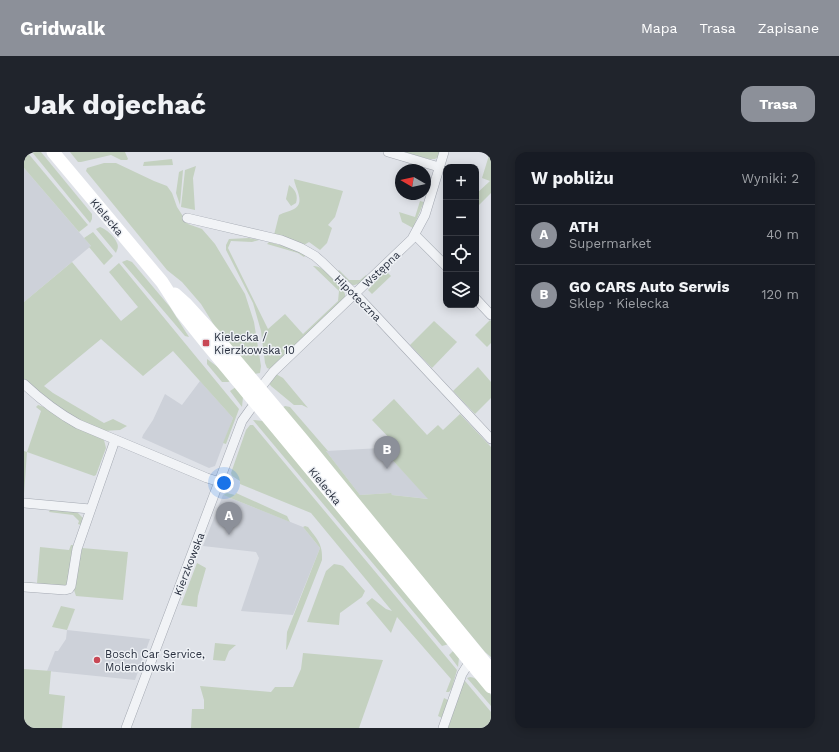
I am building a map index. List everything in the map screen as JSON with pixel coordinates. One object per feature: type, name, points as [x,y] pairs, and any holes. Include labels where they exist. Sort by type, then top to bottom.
[{"type":"main road","name":"Kielecka","points":[[53,152],[162,282],[185,303],[217,338],[257,396],[491,687]]},
{"type":"main road","name":"Kielecka","points":[[257,396],[301,438],[488,666]]},
{"type":"street","points":[[388,152],[439,167]]},
{"type":"street","name":"Wstępna","points":[[257,396],[273,372],[415,235],[425,215],[444,152]]},
{"type":"street","name":"Hipoteczna","points":[[187,218],[273,238],[301,248],[323,263],[354,295],[361,300],[491,439]]},
{"type":"street","points":[[415,235],[443,263]]},
{"type":"street","points":[[479,301],[491,315]]},
{"type":"street","points":[[24,384],[62,416],[115,440],[220,482]]},
{"type":"street","name":"Kierzkowska","points":[[126,728],[242,421],[257,396]]},
{"type":"street","points":[[24,587],[60,590],[69,589],[71,586],[76,555],[90,509],[115,440]]},
{"type":"street","points":[[24,503],[90,509]]},
{"type":"street","points":[[443,728],[462,674],[470,662],[474,649]]},
{"type":"street","points":[[470,662],[477,661],[488,666]]},
{"type":"shaded area","points":[[24,168],[91,246],[24,302]]},
{"type":"shaded area","points":[[200,381],[233,418],[215,466],[209,468],[142,438],[153,420],[165,394],[182,405]]},
{"type":"shaded area","points":[[381,448],[429,499],[392,495],[390,493],[360,495],[326,451]]},
{"type":"shaded area","points":[[223,495],[303,527],[320,548],[293,615],[241,611],[259,558],[256,552],[203,546]]},
{"type":"shaded area","name":"Bosch Car Service, Molendowski","points":[[67,630],[150,639],[135,680],[47,671],[55,651],[58,651],[66,639]]},
{"type":"green space","points":[[24,152],[27,152],[88,225],[79,232],[24,168]]},
{"type":"green space","points":[[32,152],[41,152],[92,214],[90,223]]},
{"type":"green space","points":[[70,152],[125,152],[128,159],[121,160],[111,155],[78,162]]},
{"type":"green space","points":[[404,152],[440,152],[438,157],[435,159],[429,159]]},
{"type":"green space","points":[[491,152],[491,193],[479,205],[479,191],[490,181],[482,178]]},
{"type":"green space","points":[[172,159],[173,165],[143,166],[144,162]]},
{"type":"green space","points":[[104,163],[116,163],[167,186],[172,193],[177,207],[188,224],[202,229],[215,244],[245,294],[254,322],[261,366],[260,373],[254,374],[219,333],[201,304],[182,282],[167,270],[86,171],[87,168]]},
{"type":"green space","points":[[196,166],[193,178],[195,210],[181,207],[185,170]]},
{"type":"green space","points":[[183,170],[180,205],[176,193],[179,172]]},
{"type":"green space","points":[[294,179],[343,191],[335,217],[328,225],[332,228],[327,243],[320,250],[309,242],[304,245],[274,235],[279,215],[294,209],[299,203],[300,199]]},
{"type":"green space","points":[[289,185],[295,191],[297,196],[296,203],[291,206],[286,199]]},
{"type":"green space","points":[[420,201],[424,202],[413,228],[402,222],[399,212],[415,217]]},
{"type":"green space","points":[[100,227],[110,234],[116,241],[118,248],[116,253],[96,229]]},
{"type":"green space","points":[[93,232],[113,256],[104,265],[89,247],[91,246],[84,238]]},
{"type":"green space","points":[[249,238],[259,240],[252,242],[231,241],[228,248],[268,329],[285,314],[303,334],[338,301],[339,291],[313,266],[322,269],[332,276],[345,294],[345,298],[270,369],[267,368],[265,363],[261,331],[253,303],[226,250],[226,245],[229,239]]},
{"type":"green space","points":[[269,242],[287,247],[306,255],[304,257],[298,253],[267,244]]},
{"type":"green space","points":[[127,260],[132,262],[170,307],[189,337],[185,336],[122,262]]},
{"type":"green space","points":[[72,262],[121,321],[138,307],[109,272],[119,263],[239,409],[226,444],[223,443],[233,418],[173,351],[143,376],[101,339],[44,386],[53,393],[104,423],[113,419],[127,426],[120,430],[104,431],[74,417],[47,399],[24,379],[24,302]]},
{"type":"green space","points":[[339,270],[349,280],[360,280],[366,275],[367,277],[358,284],[351,285],[337,272]]},
{"type":"green space","points":[[386,271],[391,276],[372,294],[368,290]]},
{"type":"green space","points":[[490,320],[491,343],[487,347],[475,335]]},
{"type":"green space","points":[[434,321],[457,342],[432,368],[410,345]]},
{"type":"green space","points":[[207,359],[222,370],[231,381],[222,382],[207,364]]},
{"type":"green space","points":[[478,367],[491,382],[491,398],[475,414],[453,391]]},
{"type":"green space","points":[[276,374],[283,378],[308,408],[302,405],[294,405],[271,386],[269,383]]},
{"type":"green space","points":[[236,387],[243,397],[242,407],[230,391]]},
{"type":"green space","points":[[394,399],[427,435],[438,425],[443,430],[460,414],[491,447],[491,657],[485,652],[282,408],[285,406],[290,407],[328,451],[326,451],[360,495],[391,493],[392,495],[428,499],[386,453],[395,444],[372,420]]},
{"type":"green space","points":[[38,405],[104,440],[106,448],[96,475],[94,476],[27,452],[41,411],[36,407]]},
{"type":"green space","points":[[253,420],[263,421],[449,644],[442,646]]},
{"type":"green space","points":[[250,425],[253,425],[457,670],[452,688],[449,692],[446,692],[451,679],[397,617],[391,633],[366,603],[372,598],[386,609],[392,611],[311,513],[240,484],[240,481],[232,476],[231,473],[246,430]]},
{"type":"green space","points":[[24,451],[27,452],[24,494]]},
{"type":"green space","points":[[227,493],[235,495],[236,493],[287,516],[290,522],[223,495]]},
{"type":"green space","points":[[50,510],[77,512],[83,518],[81,525],[78,524],[79,521],[73,515],[49,512]]},
{"type":"green space","points":[[303,527],[308,527],[319,542],[322,550],[322,560],[286,650],[287,632],[320,548]]},
{"type":"green space","points":[[71,545],[75,545],[67,584],[65,586],[24,584],[24,582],[37,583],[40,547],[69,550]]},
{"type":"green space","points":[[82,548],[128,552],[123,600],[76,596],[74,590]]},
{"type":"green space","points":[[197,563],[206,568],[198,596],[197,607],[181,605]]},
{"type":"green space","points":[[334,564],[343,566],[365,591],[362,597],[340,613],[339,625],[307,622],[326,571]]},
{"type":"green space","points":[[61,606],[75,609],[67,630],[52,627]]},
{"type":"green space","points":[[215,643],[236,645],[229,651],[225,661],[213,660]]},
{"type":"green space","points":[[454,650],[459,658],[458,667],[449,655]]},
{"type":"green space","points":[[303,653],[383,660],[359,728],[191,728],[192,709],[204,709],[204,700],[200,686],[271,692],[275,687],[293,687],[301,669]]},
{"type":"green space","points":[[24,669],[51,671],[49,694],[65,696],[62,728],[24,728]]},
{"type":"green space","points":[[470,677],[479,681],[486,687],[491,696],[491,706],[467,678]]},
{"type":"green space","points":[[465,681],[491,712],[491,728],[448,728]]},
{"type":"green space","points":[[444,698],[448,700],[442,718],[438,716]]},
{"type":"place","name":"Kielecka / Kierzkowska 10","points":[[206,343]]},
{"type":"place","name":"GO CARS Auto Serwis","points":[[387,469]]},
{"type":"place","name":"ATH","points":[[229,535]]},
{"type":"place","name":"Bosch Car Service, Molendowski","points":[[97,660]]}]
